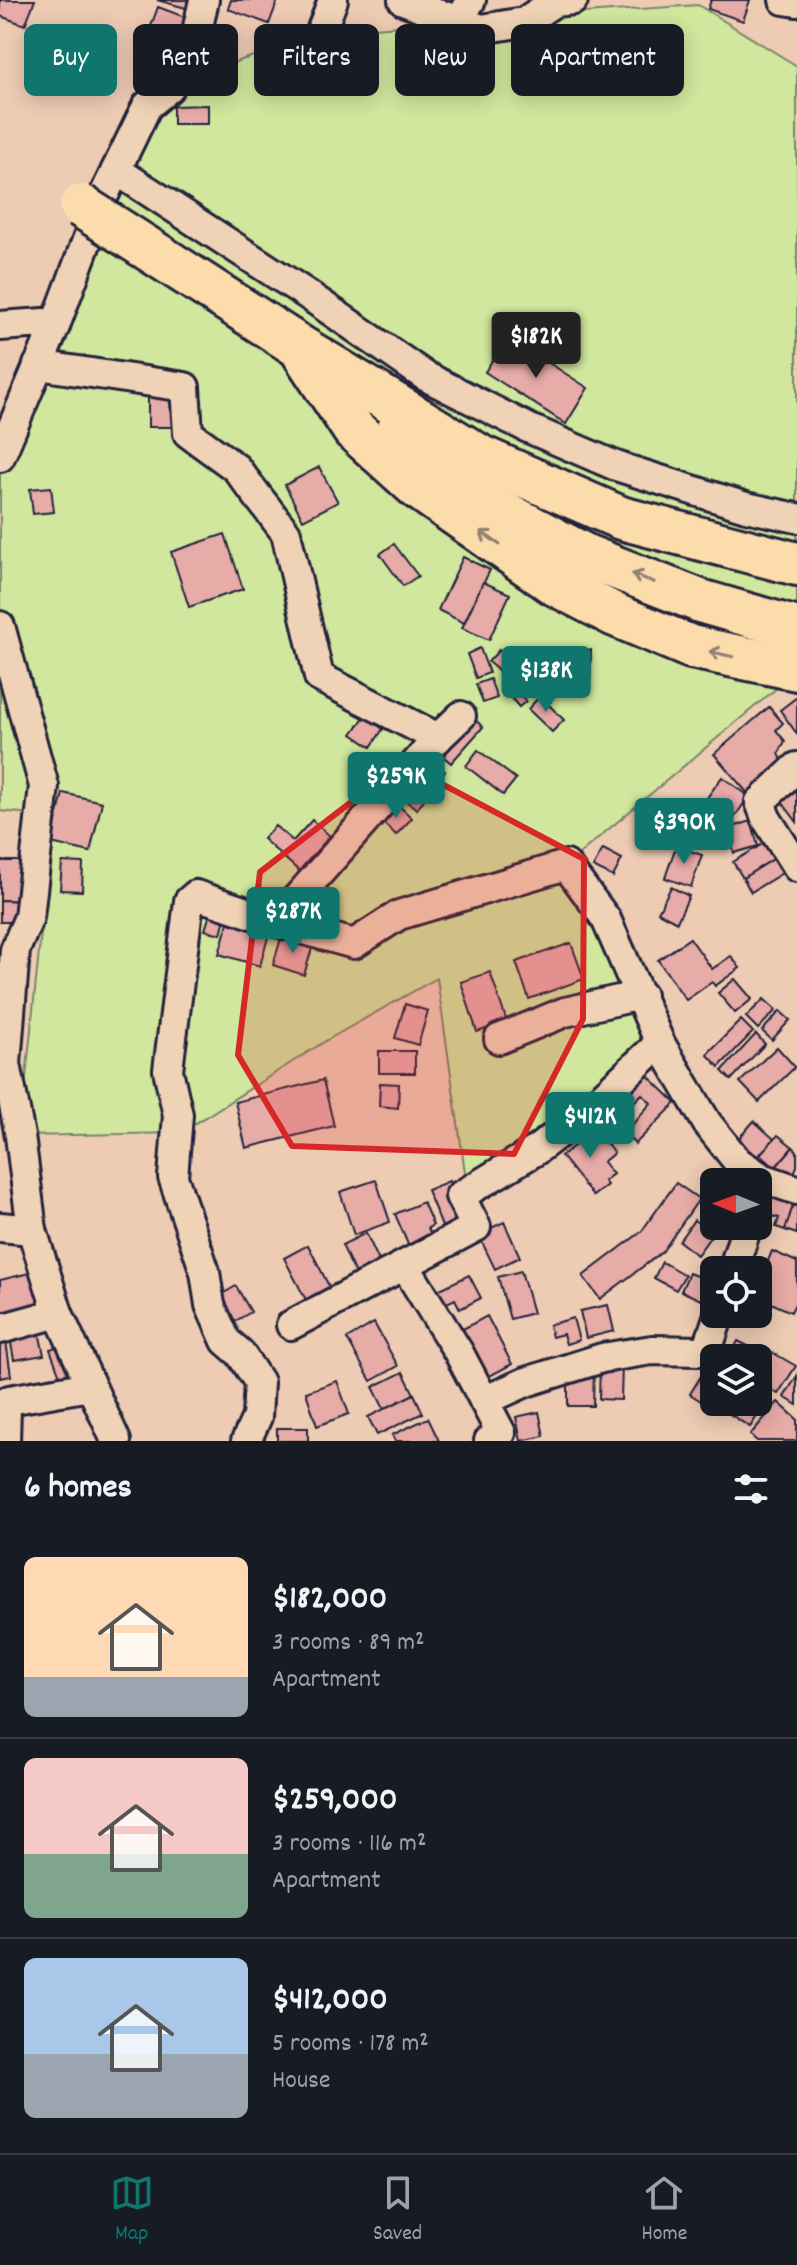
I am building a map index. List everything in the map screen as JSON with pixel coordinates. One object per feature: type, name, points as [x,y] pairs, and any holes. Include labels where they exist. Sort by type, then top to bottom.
[{"type":"highway","points":[[81,206],[300,347],[495,463],[621,518],[797,564]]},
{"type":"highway","points":[[300,347],[484,502],[586,556],[700,601],[797,629]]},
{"type":"highway","points":[[300,347],[354,430],[417,487],[555,584],[615,615],[691,647],[797,669]]},
{"type":"street","points":[[0,457],[116,170],[147,106],[169,88],[194,45],[204,0]]},
{"type":"street","points":[[324,24],[333,0]]},
{"type":"street","points":[[403,0],[464,11],[482,29],[524,22],[554,2],[573,0]]},
{"type":"street","points":[[784,0],[797,2]]},
{"type":"street","points":[[116,170],[437,383],[528,428],[616,466],[746,507],[797,518]]},
{"type":"street","points":[[0,326],[44,323],[55,326]]},
{"type":"street","points":[[38,365],[185,387],[188,433],[236,468],[286,533],[319,677],[438,738]]},
{"type":"street","points":[[0,626],[44,786],[29,917],[15,950],[6,1064],[20,1136],[32,1230],[58,1313],[116,1441]]},
{"type":"street","points":[[276,922],[438,738],[461,716]]},
{"type":"street","points":[[797,767],[760,802],[766,818],[797,867]]},
{"type":"street","points":[[246,1441],[257,1417],[259,1382],[240,1353],[226,1341],[210,1305],[205,1272],[173,1177],[178,1115],[168,1070],[189,901],[196,895],[354,944],[399,915],[566,865],[606,919],[660,1043],[707,1123],[744,1168]]},
{"type":"street","points":[[499,1039],[565,1012],[641,995]]},
{"type":"street","points":[[291,1325],[476,1227],[460,1196],[535,1151],[584,1114],[660,1043]]},
{"type":"street","points":[[772,1186],[797,1190]]},
{"type":"street","points":[[0,1227],[32,1230]]},
{"type":"street","points":[[405,1266],[459,1353],[501,1433],[489,1441]]},
{"type":"street","points":[[0,1329],[58,1313]]},
{"type":"street","points":[[484,1401],[526,1382],[602,1358],[652,1350],[700,1351],[709,1345],[714,1328]]},
{"type":"street","points":[[5,1441],[9,1400],[90,1386]]},
{"type":"highlighted area","points":[[402,763],[584,859],[583,1019],[514,1154],[292,1146],[238,1055],[260,872]]},
{"type":"green space","points":[[698,5],[797,66],[797,676],[778,687],[566,865],[660,1043],[466,1179],[437,978],[327,1040],[180,1133],[20,1136],[53,816],[0,811],[0,441],[14,441],[81,206],[145,96],[238,96],[238,61],[254,56],[254,96],[379,96],[379,28],[395,26],[395,96],[495,96],[495,24],[430,24]]},
{"type":"building","points":[[0,0],[35,0],[24,25],[0,16]]},
{"type":"building","points":[[157,0],[196,0],[193,10]]},
{"type":"building","points":[[231,0],[278,0],[269,24],[228,9]]},
{"type":"building","points":[[711,0],[750,0],[743,21],[708,9]]},
{"type":"building","points":[[158,7],[193,20],[192,24],[152,24]]},
{"type":"building","points":[[208,105],[208,124],[173,124],[173,106]]},
{"type":"building","points":[[507,336],[588,388],[566,424],[485,372]]},
{"type":"building","points":[[148,395],[179,396],[178,427],[148,427]]},
{"type":"building","points":[[319,467],[338,502],[303,520],[285,485]]},
{"type":"building","points":[[51,487],[54,512],[33,514],[30,489]]},
{"type":"building","points":[[225,534],[243,589],[189,607],[171,552]]},
{"type":"building","points":[[394,544],[418,576],[403,586],[380,554]]},
{"type":"building","points":[[463,557],[490,570],[464,623],[438,610]]},
{"type":"building","points":[[483,582],[510,594],[489,640],[462,628]]},
{"type":"building","points":[[480,648],[489,673],[476,678],[467,654]]},
{"type":"building","points":[[499,650],[513,662],[502,674],[488,662]]},
{"type":"building","points":[[574,650],[591,650],[590,693],[573,693]]},
{"type":"building","points":[[490,679],[497,698],[483,703],[476,684]]},
{"type":"building","points":[[512,685],[526,701],[519,707],[505,691]]},
{"type":"building","points":[[540,696],[564,720],[552,732],[528,709]]},
{"type":"building","points":[[797,697],[797,734],[780,710]]},
{"type":"building","points":[[769,707],[783,723],[776,730],[785,741],[779,753],[784,766],[750,796],[714,754]]},
{"type":"building","points":[[470,715],[483,727],[451,763],[437,751]]},
{"type":"building","points":[[365,716],[383,729],[371,747],[352,734]]},
{"type":"building","points":[[478,750],[516,779],[503,795],[466,766]]},
{"type":"building","points":[[429,759],[445,771],[417,809],[402,798]]},
{"type":"building","points":[[722,777],[749,796],[732,821],[704,802]]},
{"type":"building","points":[[797,791],[797,822],[782,802]]},
{"type":"building","points":[[63,793],[102,802],[90,852],[51,843]]},
{"type":"building","points":[[397,804],[412,818],[396,835],[381,821]]},
{"type":"building","points":[[312,820],[330,836],[299,871],[263,839],[275,826],[293,841]]},
{"type":"building","points":[[751,821],[758,846],[734,853],[727,829]]},
{"type":"building","points":[[766,842],[775,858],[743,878],[733,862]]},
{"type":"building","points":[[676,846],[702,855],[691,887],[665,878]]},
{"type":"building","points":[[603,849],[622,859],[613,877],[593,867]]},
{"type":"building","points":[[775,858],[784,872],[751,892],[743,878]]},
{"type":"building","points":[[0,861],[27,861],[27,901],[0,900]]},
{"type":"building","points":[[62,862],[83,863],[82,891],[60,890]]},
{"type":"building","points":[[671,887],[689,896],[677,922],[658,912]]},
{"type":"building","points":[[0,900],[23,901],[23,922],[0,922]]},
{"type":"building","points":[[210,914],[225,918],[221,934],[205,930]]},
{"type":"building","points":[[229,919],[270,930],[260,966],[219,954]]},
{"type":"building","points":[[282,935],[313,945],[304,975],[273,965]]},
{"type":"building","points":[[690,938],[712,969],[731,956],[740,968],[715,986],[712,982],[686,1000],[658,960]]},
{"type":"building","points":[[571,943],[584,979],[529,999],[516,962]]},
{"type":"building","points":[[490,972],[507,1022],[477,1032],[461,982]]},
{"type":"building","points":[[735,979],[752,999],[735,1013],[718,993]]},
{"type":"building","points":[[764,999],[776,1010],[758,1029],[746,1017]]},
{"type":"building","points":[[405,1004],[428,1011],[418,1045],[395,1038]]},
{"type":"building","points":[[780,1011],[790,1020],[772,1040],[762,1031]]},
{"type":"building","points":[[741,1020],[753,1032],[719,1067],[707,1054]]},
{"type":"building","points":[[756,1034],[765,1044],[731,1080],[722,1071]]},
{"type":"building","points":[[777,1047],[795,1067],[759,1102],[740,1082]]},
{"type":"building","points":[[379,1051],[415,1051],[415,1073],[379,1073]]},
{"type":"building","points":[[641,1069],[676,1103],[635,1144],[625,1133],[651,1103],[642,1094],[614,1122],[601,1108]]},
{"type":"building","points":[[323,1080],[334,1126],[246,1148],[235,1102]]},
{"type":"building","points":[[380,1083],[399,1084],[398,1108],[379,1106]]},
{"type":"building","points":[[754,1121],[774,1139],[752,1163],[733,1145]]},
{"type":"building","points":[[591,1124],[614,1153],[603,1162],[613,1174],[604,1181],[607,1185],[593,1196],[561,1156],[579,1142],[575,1137]]},
{"type":"building","points":[[778,1135],[793,1147],[775,1168],[760,1154]]},
{"type":"building","points":[[793,1147],[797,1151],[797,1166],[793,1176],[775,1168]]},
{"type":"building","points":[[376,1180],[390,1222],[354,1235],[340,1192]]},
{"type":"building","points":[[449,1181],[465,1219],[443,1229],[427,1190]]},
{"type":"building","points":[[676,1183],[699,1199],[662,1252],[600,1299],[583,1276],[641,1232]]},
{"type":"building","points":[[772,1193],[795,1200],[785,1230],[776,1227],[779,1218],[772,1216]]},
{"type":"building","points":[[797,1201],[797,1234],[785,1230]]},
{"type":"building","points":[[423,1202],[433,1225],[428,1228],[432,1237],[409,1247],[395,1214]]},
{"type":"building","points":[[694,1220],[700,1224],[700,1240],[708,1240],[697,1255],[679,1241]]},
{"type":"building","points":[[504,1222],[520,1257],[495,1269],[478,1234]]},
{"type":"building","points":[[366,1233],[380,1263],[355,1274],[342,1245]]},
{"type":"building","points":[[308,1245],[331,1290],[307,1302],[284,1258]]},
{"type":"building","points":[[772,1251],[797,1262],[797,1300],[791,1312],[772,1303]]},
{"type":"building","points":[[662,1262],[685,1275],[676,1290],[654,1278]]},
{"type":"building","points":[[521,1271],[533,1313],[510,1319],[498,1277]]},
{"type":"building","points":[[34,1272],[42,1309],[0,1319],[0,1280]]},
{"type":"building","points":[[689,1273],[700,1277],[700,1300],[681,1291]]},
{"type":"building","points":[[469,1275],[481,1298],[460,1309],[455,1299],[445,1304],[438,1290]]},
{"type":"building","points":[[236,1286],[251,1312],[232,1323],[217,1297]]},
{"type":"building","points":[[608,1305],[614,1331],[586,1338],[580,1311]]},
{"type":"building","points":[[487,1316],[512,1364],[486,1378],[461,1330]]},
{"type":"building","points":[[573,1318],[579,1340],[566,1344],[563,1334],[552,1337],[549,1325]]},
{"type":"building","points":[[374,1323],[398,1366],[371,1381],[347,1339]]},
{"type":"building","points":[[38,1327],[44,1355],[14,1360],[9,1332]]},
{"type":"building","points":[[6,1341],[11,1376],[0,1378],[0,1342]]},
{"type":"building","points":[[67,1343],[77,1373],[61,1379],[50,1349]]},
{"type":"building","points":[[772,1352],[796,1366],[778,1394],[772,1390]]},
{"type":"building","points":[[600,1364],[622,1365],[621,1400],[599,1399]]},
{"type":"building","points":[[568,1369],[594,1369],[593,1406],[568,1406]]},
{"type":"building","points":[[403,1372],[414,1394],[384,1409],[373,1387]]},
{"type":"building","points":[[797,1376],[797,1405],[784,1397]]},
{"type":"building","points":[[700,1378],[700,1400],[690,1394]]},
{"type":"building","points":[[337,1381],[349,1414],[317,1426],[306,1392]]},
{"type":"building","points":[[414,1394],[423,1413],[377,1435],[368,1417]]},
{"type":"building","points":[[778,1402],[797,1419],[797,1441],[757,1441],[750,1435],[766,1416],[772,1416],[772,1409]]},
{"type":"building","points":[[539,1412],[544,1436],[521,1441],[516,1417]]},
{"type":"building","points":[[733,1416],[757,1416],[750,1427]]},
{"type":"building","points":[[428,1418],[439,1441],[395,1441],[392,1435]]},
{"type":"building","points":[[277,1428],[308,1428],[308,1441],[277,1441]]}]
